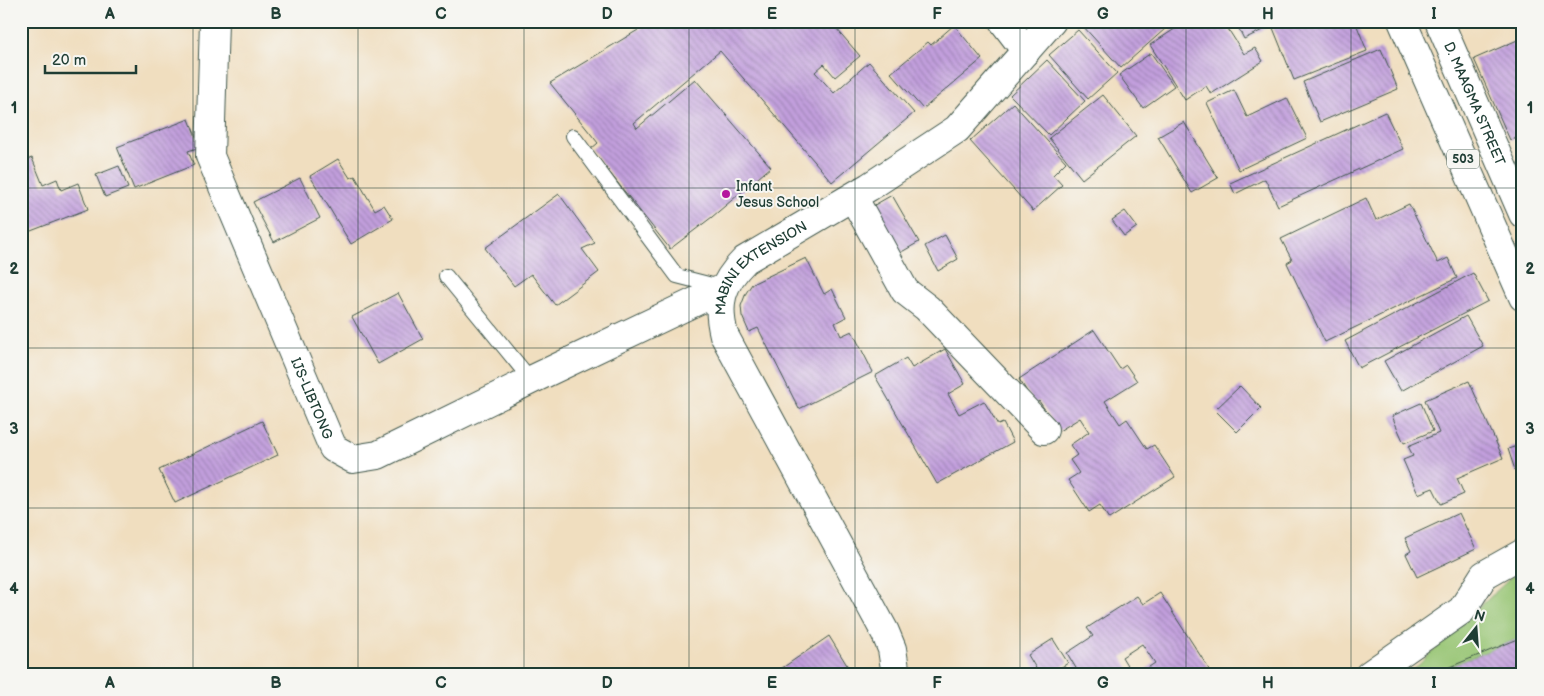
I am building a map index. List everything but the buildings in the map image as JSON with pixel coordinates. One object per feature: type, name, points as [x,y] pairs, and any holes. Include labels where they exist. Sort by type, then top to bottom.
[{"type":"street","name":"IJS-LIBTONG","points":[[214,21],[210,156],[333,448],[353,459],[378,455],[724,288]]},
{"type":"street","points":[[1003,21],[1026,51]]},
{"type":"street","name":"MABINI EXTENSION","points":[[896,675],[892,649],[885,632],[724,335],[720,319],[720,301],[724,288],[733,273],[745,260],[853,197],[957,130],[1052,21]]},
{"type":"street","name":"503","points":[[1402,21],[1523,297]]},
{"type":"street","name":"D. MAAGMA STREET","points":[[1439,21],[1523,214]]},
{"type":"street","points":[[853,197],[905,291],[927,308],[1044,430]]},
{"type":"street","points":[[1369,675],[1462,610],[1484,575],[1523,553]]},
{"type":"lane","points":[[573,136],[677,276],[724,288]]},
{"type":"lane","points":[[446,276],[531,380]]},
{"type":"green space","points":[[1523,566],[1523,637],[1429,675],[1408,675]]},
{"type":"place","name":"Infant Jesus School","points":[[726,194]]}]
